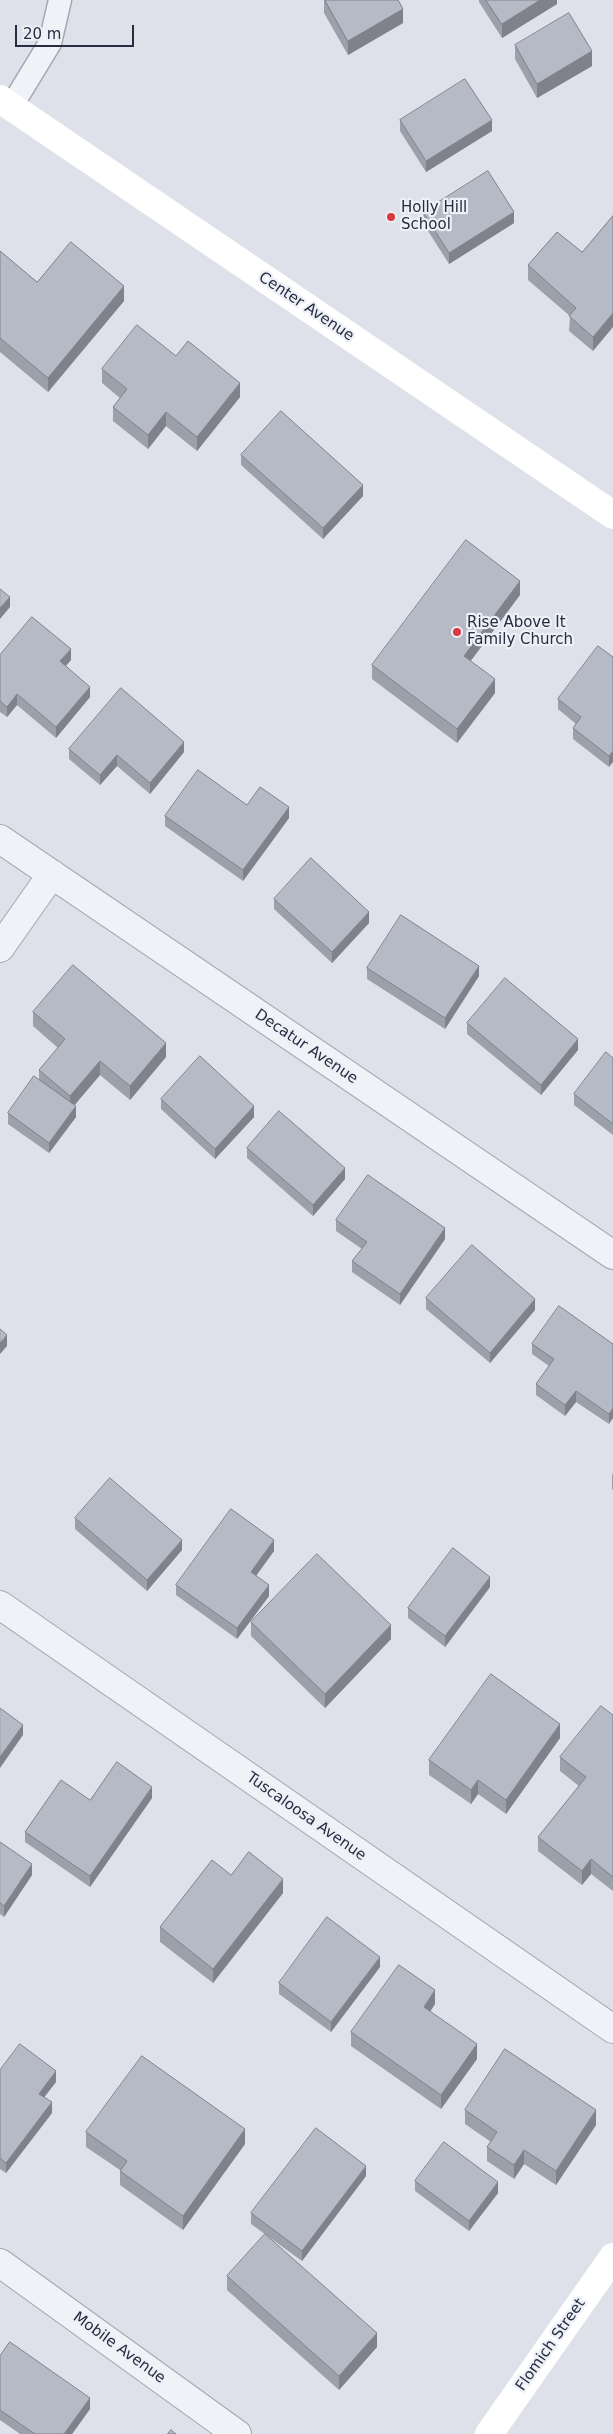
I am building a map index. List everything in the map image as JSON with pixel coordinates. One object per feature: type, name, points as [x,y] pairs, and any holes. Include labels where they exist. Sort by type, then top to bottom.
[{"type":"street","name":"Center Avenue","points":[[6,103],[613,515]]},
{"type":"street","name":"Decatur Avenue","points":[[0,839],[613,1255]]},
{"type":"street","points":[[0,948],[52,874]]},
{"type":"street","name":"Tuscaloosa Avenue","points":[[0,1605],[613,2029]]},
{"type":"street","name":"Flomich Street","points":[[489,2434],[613,2257]]},
{"type":"street","name":"Mobile Avenue","points":[[0,2263],[237,2434]]},
{"type":"lane","points":[[6,103],[50,44],[60,0]]},
{"type":"building","points":[[325,0],[398,0],[403,9],[348,41]]},
{"type":"building","points":[[486,0],[540,0],[502,24]]},
{"type":"building","points":[[569,13],[592,51],[537,84],[515,45]]},
{"type":"building","points":[[465,79],[492,120],[426,161],[400,120]]},
{"type":"building","points":[[488,171],[514,212],[449,253],[423,212]]},
{"type":"building","points":[[613,216],[613,313],[593,337],[569,316],[576,308],[528,265],[557,232],[582,252]]},
{"type":"building","points":[[71,242],[124,286],[48,378],[0,338],[0,251],[37,282]]},
{"type":"building","points":[[137,325],[176,356],[188,341],[240,383],[197,437],[166,412],[148,435],[113,407],[127,389],[102,369]]},
{"type":"building","points":[[281,411],[363,485],[323,528],[241,455]]},
{"type":"building","points":[[466,540],[520,581],[464,656],[495,679],[457,729],[372,665]]},
{"type":"building","points":[[0,589],[10,597],[0,608]]},
{"type":"building","points":[[32,617],[71,649],[60,661],[90,687],[56,727],[17,694],[7,707],[0,701],[0,655]]},
{"type":"building","points":[[598,646],[613,657],[613,751],[609,756],[573,728],[581,717],[558,699]]},
{"type":"building","points":[[121,688],[184,742],[150,783],[117,755],[100,775],[69,749]]},
{"type":"building","points":[[198,770],[247,805],[260,787],[289,807],[243,870],[165,816]]},
{"type":"building","points":[[311,858],[369,912],[332,952],[274,899]]},
{"type":"building","points":[[401,915],[479,966],[445,1018],[367,968]]},
{"type":"building","points":[[73,965],[166,1043],[130,1086],[100,1061],[70,1096],[39,1070],[65,1039],[33,1012]]},
{"type":"building","points":[[505,978],[578,1039],[541,1085],[467,1023]]},
{"type":"building","points":[[606,1052],[613,1058],[613,1124],[574,1094]]},
{"type":"building","points":[[200,1056],[254,1106],[215,1149],[161,1099]]},
{"type":"building","points":[[34,1076],[76,1106],[49,1143],[8,1113]]},
{"type":"building","points":[[279,1111],[345,1168],[313,1205],[247,1148]]},
{"type":"building","points":[[368,1175],[445,1228],[400,1294],[352,1261],[367,1242],[336,1220]]},
{"type":"building","points":[[472,1245],[535,1299],[490,1353],[426,1298]]},
{"type":"building","points":[[559,1306],[613,1344],[613,1408],[609,1414],[576,1391],[565,1405],[536,1384],[554,1359],[532,1344]]},
{"type":"building","points":[[0,1329],[7,1335],[0,1343]]},
{"type":"building","points":[[110,1478],[182,1540],[147,1580],[75,1518]]},
{"type":"building","points":[[231,1509],[274,1540],[251,1572],[269,1585],[237,1628],[176,1585]]},
{"type":"building","points":[[453,1548],[490,1577],[445,1636],[408,1608]]},
{"type":"building","points":[[317,1554],[391,1625],[325,1694],[251,1622]]},
{"type":"building","points":[[491,1674],[560,1724],[506,1800],[478,1780],[471,1790],[429,1760]]},
{"type":"building","points":[[601,1706],[613,1715],[613,1877],[591,1859],[582,1871],[538,1837],[586,1777],[560,1757]]},
{"type":"building","points":[[0,1708],[23,1725],[0,1757]]},
{"type":"building","points":[[117,1762],[152,1787],[90,1876],[25,1832],[61,1780],[90,1800]]},
{"type":"building","points":[[0,1842],[32,1864],[4,1906],[0,1903]]},
{"type":"building","points":[[249,1852],[283,1879],[213,1969],[160,1927],[212,1860],[231,1875]]},
{"type":"building","points":[[327,1917],[380,1957],[331,2022],[279,1983]]},
{"type":"building","points":[[399,1965],[435,1990],[424,2007],[477,2044],[441,2095],[351,2032]]},
{"type":"building","points":[[20,2044],[56,2071],[39,2094],[52,2102],[6,2163],[0,2158],[0,2070]]},
{"type":"building","points":[[505,2049],[596,2110],[556,2171],[524,2150],[514,2165],[487,2147],[497,2132],[465,2110]]},
{"type":"building","points":[[142,2056],[245,2129],[183,2216],[120,2171],[127,2161],[86,2132]]},
{"type":"building","points":[[316,2128],[366,2166],[302,2251],[251,2213]]},
{"type":"building","points":[[444,2142],[498,2182],[469,2221],[415,2181]]},
{"type":"building","points":[[265,2234],[377,2333],[339,2376],[227,2276]]},
{"type":"building","points":[[10,2342],[90,2398],[64,2434],[35,2434],[0,2410],[0,2356]]},
{"type":"building","points":[[171,2430],[176,2434],[168,2434]]},
{"type":"place","name":"Holly Hill School","points":[[391,217]]},
{"type":"place","name":"Rise Above It Family Church","points":[[457,632]]}]
